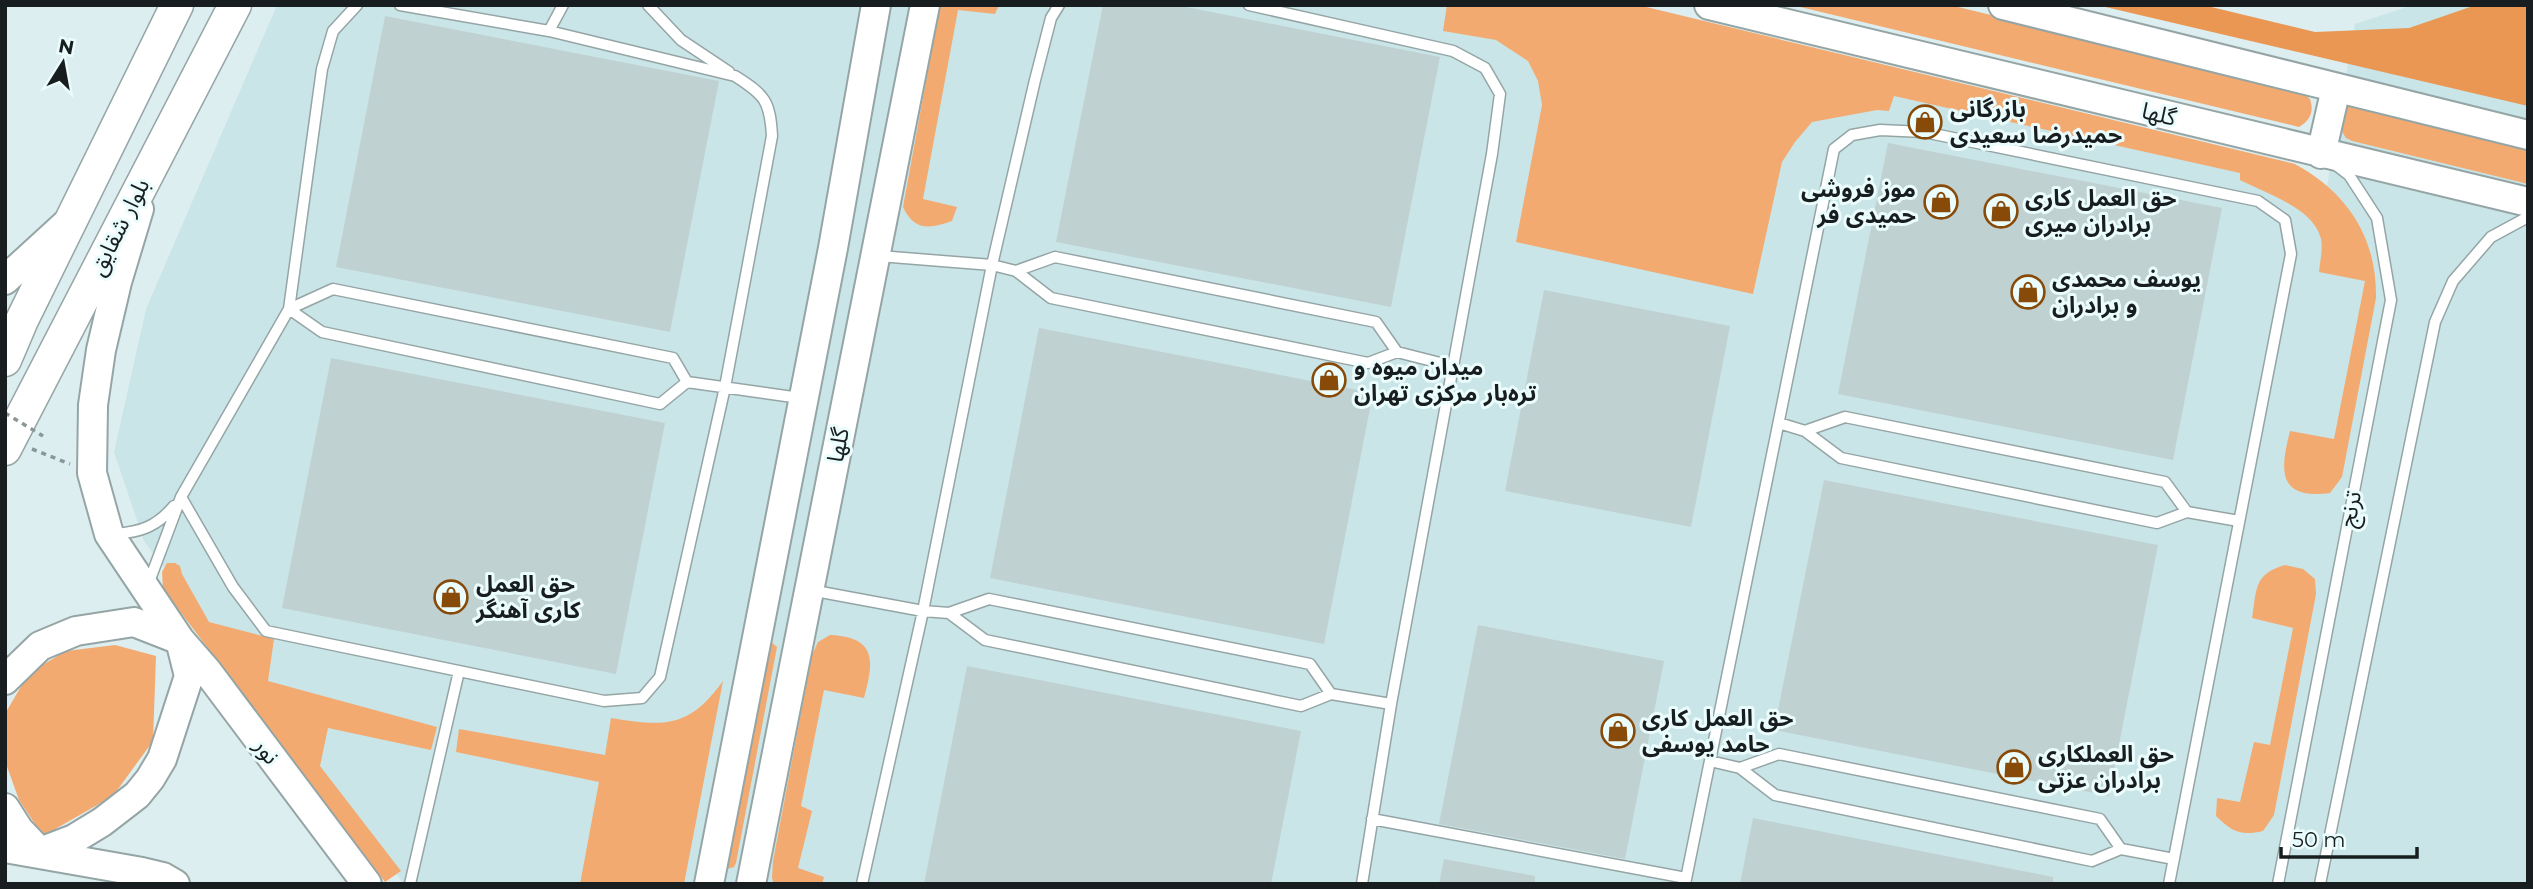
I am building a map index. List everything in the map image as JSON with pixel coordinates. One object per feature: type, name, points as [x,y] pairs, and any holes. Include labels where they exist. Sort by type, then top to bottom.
[{"type":"main road","name":"بلوار شقایق","points":[[5,360],[22,320],[177,5]]},
{"type":"main road","name":"بلوار شقایق","points":[[18,449],[154,159],[235,5]]},
{"type":"street","name":"گلها","points":[[709,884],[833,248],[876,5]]},
{"type":"street","name":"گلها","points":[[751,884],[925,5]]},
{"type":"street","name":"گلها","points":[[1709,5],[2528,202]]},
{"type":"street","points":[[2003,5],[2528,135]]},
{"type":"street","points":[[2321,154],[2336,88]]},
{"type":"street","points":[[40,852],[74,839],[137,795],[162,758],[189,677],[174,629],[109,534],[92,473],[93,405],[101,350],[117,282],[154,159]]},
{"type":"street","points":[[5,280],[75,216]]},
{"type":"street","points":[[833,248],[875,256]]},
{"type":"street","points":[[804,398],[845,408]]},
{"type":"street","points":[[768,581],[809,590]]},
{"type":"street","points":[[5,680],[40,646],[76,631],[134,622],[174,629]]},
{"type":"street","name":"نور","points":[[174,629],[367,884]]},
{"type":"street","points":[[5,808],[19,830],[40,852]]},
{"type":"street","points":[[5,848],[142,872],[163,877],[175,884]]},
{"type":"lane","points":[[147,589],[181,497],[289,309],[322,69],[333,31],[357,5]]},
{"type":"lane","points":[[400,5],[548,32],[735,76]]},
{"type":"lane","points":[[548,32],[563,5]]},
{"type":"lane","points":[[181,497],[233,587],[266,631],[604,701],[642,698],[660,677],[724,387],[772,136],[771,112],[759,91],[681,40],[649,5]]},
{"type":"lane","points":[[862,884],[923,611],[992,265],[1035,80],[1051,18],[1059,5]]},
{"type":"lane","points":[[1249,5],[1453,51],[1485,68],[1500,94],[1492,154],[1391,704],[1362,884]]},
{"type":"lane","points":[[1372,819],[1685,881],[1834,149],[1852,135],[1880,130],[1924,132],[2258,201],[2285,220],[2291,254],[2169,884]]},
{"type":"lane","name":"ترنج","points":[[2278,884],[2391,300],[2377,218],[2349,175],[2321,154]]},
{"type":"lane","name":"ترنج","points":[[2320,884],[2435,322],[2453,281],[2491,237],[2528,217]]},
{"type":"lane","points":[[875,256],[992,265],[1016,271],[1051,298],[1368,363],[1397,352],[1452,366]]},
{"type":"lane","points":[[1016,271],[1055,257],[1376,322],[1397,352]]},
{"type":"lane","points":[[289,309],[333,289],[673,358],[687,382]]},
{"type":"lane","points":[[289,309],[322,332],[660,404],[687,382],[804,398]]},
{"type":"lane","points":[[1805,430],[1845,416],[2165,482],[2187,512]]},
{"type":"lane","points":[[1779,424],[1805,430],[1841,458],[2157,523],[2187,512],[2239,521]]},
{"type":"lane","points":[[109,534],[133,533],[160,521],[181,497]]},
{"type":"lane","points":[[809,590],[923,611],[949,613],[989,599],[1310,664],[1331,694]]},
{"type":"lane","points":[[949,613],[985,640],[1301,706],[1331,694],[1391,704]]},
{"type":"lane","points":[[410,884],[459,671]]},
{"type":"lane","points":[[1740,768],[1779,754],[2100,819],[2121,849]]},
{"type":"lane","points":[[1710,761],[1740,768],[1775,795],[2092,860],[2121,849],[2174,859]]},
{"type":"path","points":[[5,412],[43,436]]},
{"type":"path","points":[[18,449],[92,473]]},
{"type":"shaded area","name":"میدان میوه و تره‌بار مرکزی تهران","points":[[277,5],[1581,5],[2327,186],[2355,24],[2413,5],[2528,5],[2528,884],[404,884],[144,541],[114,452],[146,309]]},
{"type":"shaded area","points":[[940,5],[999,5],[995,14],[958,10],[923,199],[957,207],[952,221],[936,226],[923,226],[912,220],[903,207]]},
{"type":"shaded area","points":[[1447,5],[1638,5],[2295,164],[2330,189],[2356,219],[2365,237],[2375,276],[2376,298],[2342,477],[2330,493],[2300,492],[2291,487],[2286,479],[2285,458],[2290,431],[2334,439],[2365,281],[2319,272],[2322,251],[2317,228],[2299,210],[2240,180],[2240,173],[1894,96],[1889,111],[1877,110],[1812,122],[1795,142],[1782,162],[1753,294],[1516,242],[1542,105],[1538,81],[1528,61],[1496,40],[1443,31]]},
{"type":"shaded area","points":[[1792,5],[1950,5],[2300,90],[2310,99],[2312,107],[2309,118],[2299,127]]},
{"type":"shaded area","points":[[2097,5],[2203,5],[2315,32],[2409,28],[2476,5],[2528,5],[2528,106]]},
{"type":"shaded area","points":[[2348,104],[2528,145],[2528,184],[2352,141],[2346,138],[2339,127],[2343,108]]},
{"type":"shaded area","points":[[167,563],[180,566],[209,622],[274,639],[268,681],[437,727],[431,750],[328,728],[320,766],[401,871],[385,882],[163,589],[162,572]]},
{"type":"shaded area","points":[[2285,565],[2303,569],[2315,579],[2316,594],[2274,815],[2263,831],[2243,833],[2227,826],[2216,816],[2217,798],[2240,802],[2254,742],[2270,745],[2293,628],[2252,618],[2258,584],[2267,573]]},
{"type":"shaded area","points":[[830,635],[857,640],[864,646],[870,662],[870,673],[864,698],[824,690],[801,806],[812,811],[798,868],[824,877],[822,884],[774,884],[773,861],[812,655],[818,642]]},
{"type":"shaded area","points":[[770,641],[777,647],[736,863],[734,867],[727,869],[724,866]]},
{"type":"shaded area","points":[[115,645],[156,656],[153,741],[113,796],[43,836],[19,800],[5,761],[6,712],[29,673],[66,651]]},
{"type":"shaded area","points":[[723,681],[684,884],[580,884],[599,782],[456,752],[459,729],[605,755],[611,718],[661,723],[687,716],[699,708]]},
{"type":"building","points":[[1103,5],[1176,5],[1440,57],[1391,307],[1056,242]]},
{"type":"building","points":[[385,16],[719,81],[670,332],[336,267]]},
{"type":"building","points":[[1888,143],[2222,208],[2173,460],[1838,394]]},
{"type":"building","points":[[1544,290],[1730,326],[1691,527],[1505,491]]},
{"type":"building","points":[[1039,328],[1373,393],[1324,644],[990,578]]},
{"type":"building","points":[[331,358],[665,423],[616,674],[282,608]]},
{"type":"building","points":[[1824,480],[2158,545],[2109,796],[1774,730]]},
{"type":"building","points":[[1478,625],[1664,661],[1625,859],[1439,824]]},
{"type":"building","points":[[967,666],[1301,731],[1271,884],[924,884]]},
{"type":"building","points":[[1753,818],[2053,877],[2053,884],[1740,884]]},
{"type":"building","points":[[1444,859],[1535,876],[1535,884],[1439,884]]},
{"type":"place","name":"بازرگانی حمیدرضا سعیدی","points":[[1925,122]]},
{"type":"place","name":"موز فروشی حمیدی فر","points":[[1941,202]]},
{"type":"place","name":"حق العمل کاری برادران میری","points":[[2001,211]]},
{"type":"place","name":"یوسف محمدی و برادران","points":[[2028,292]]},
{"type":"place","name":"میدان میوه و تره‌بار مرکزی تهران","points":[[1329,380]]},
{"type":"place","name":"حق العمل کاری آهنگر","points":[[451,597]]},
{"type":"place","name":"حق العمل کاری حامد یوسفی","points":[[1618,731]]},
{"type":"place","name":"حق العملکاری برادران عزتی","points":[[2014,767]]}]
